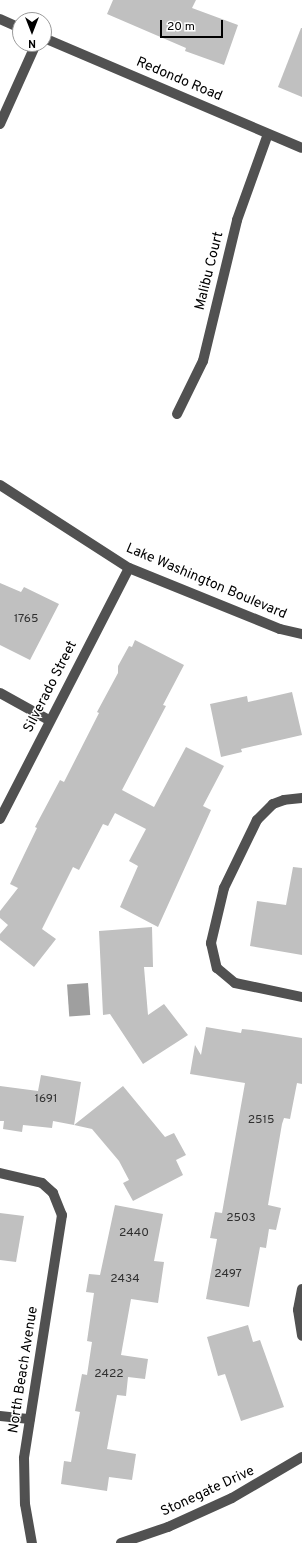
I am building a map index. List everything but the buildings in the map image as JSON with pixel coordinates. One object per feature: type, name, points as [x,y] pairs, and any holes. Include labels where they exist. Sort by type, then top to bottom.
[{"type":"street","points":[[0,19],[12,24]]},
{"type":"street","name":"Redondo Road","points":[[52,41],[302,148]]},
{"type":"street","points":[[0,124],[32,52]]},
{"type":"street","name":"Malibu Court","points":[[176,414],[203,361],[237,220],[268,134]]},
{"type":"street","name":"Lake Washington Boulevard","points":[[0,485],[129,568],[280,629],[302,634]]},
{"type":"street","name":"Silverado Street","points":[[0,819],[49,720],[129,568]]},
{"type":"street","points":[[0,693],[49,720]]},
{"type":"street","points":[[302,798],[284,800],[273,804],[257,820],[224,888],[211,943],[212,956],[217,968],[235,983],[302,997]]},
{"type":"street","name":"North Beach Avenue","points":[[0,1173],[42,1183],[53,1192],[59,1202],[62,1223],[30,1419],[24,1482],[32,1543]]},
{"type":"street","points":[[302,1289],[298,1310],[302,1336]]},
{"type":"street","points":[[0,1416],[30,1419]]},
{"type":"street","name":"Stonegate Drive","points":[[121,1543],[168,1527],[232,1498],[302,1457]]},
{"type":"shaded area","points":[[88,983],[90,1015],[69,1016],[67,984]]}]
